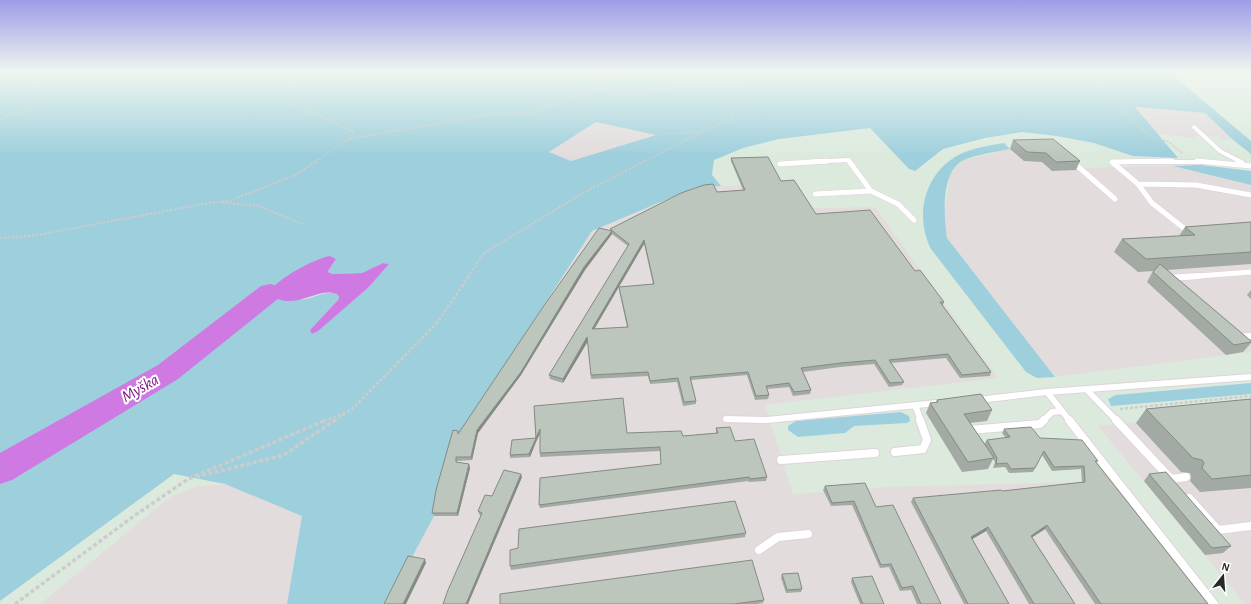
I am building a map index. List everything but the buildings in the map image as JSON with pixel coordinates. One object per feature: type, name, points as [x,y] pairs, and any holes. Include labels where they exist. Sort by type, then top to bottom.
[{"type":"lane","points":[[1194,127],[1220,151],[1245,165]]},
{"type":"lane","points":[[780,164],[848,160],[871,191],[898,204],[914,220]]},
{"type":"lane","points":[[1193,234],[1152,203],[1138,184],[1112,162],[1194,161],[1251,166]]},
{"type":"lane","points":[[1074,163],[1115,198]]},
{"type":"lane","points":[[1138,184],[1196,185],[1251,195]]},
{"type":"lane","points":[[815,194],[871,191]]},
{"type":"lane","points":[[1172,283],[1166,278],[1251,272]]},
{"type":"lane","points":[[1230,332],[1236,337],[1251,336]]},
{"type":"lane","points":[[970,400],[1047,392],[1251,377]]},
{"type":"lane","points":[[1087,390],[1218,530],[1251,526]]},
{"type":"lane","points":[[1047,392],[1214,604]]},
{"type":"lane","points":[[726,419],[767,420],[942,402]]},
{"type":"lane","points":[[895,452],[923,449],[927,440],[915,404]]},
{"type":"lane","points":[[978,444],[970,430],[1040,424],[1052,412],[1062,411]]},
{"type":"lane","points":[[781,460],[875,453]]},
{"type":"lane","points":[[1176,484],[1186,477]]},
{"type":"lane","points":[[758,550],[778,537],[808,534]]},
{"type":"path","points":[[0,119],[24,111],[35,103],[35,99]]},
{"type":"path","points":[[222,202],[232,200],[298,174],[348,139],[354,132],[295,105],[291,99]]},
{"type":"path","points":[[348,139],[504,112],[530,113],[567,99]]},
{"type":"path","points":[[188,479],[284,454],[351,410],[437,323],[484,253],[583,193],[702,132],[730,120],[740,99]]},
{"type":"path","points":[[1114,99],[1148,135],[1169,142],[1194,161]]},
{"type":"path","points":[[666,134],[702,132]]},
{"type":"path","points":[[0,238],[32,236],[214,202],[259,206],[305,226]]},
{"type":"path","points":[[1105,410],[1251,396]]},
{"type":"path","points":[[15,604],[134,516],[188,479],[351,410]]},
{"type":"shaded area","points":[[0,99],[1201,99],[1251,141],[1251,154],[1232,139],[1205,113],[1135,107],[1178,158],[1133,156],[1094,143],[1057,136],[1022,132],[985,138],[943,149],[915,171],[909,169],[870,128],[779,139],[743,148],[714,160],[712,175],[721,186],[696,187],[592,231],[448,453],[434,516],[387,604],[287,604],[302,516],[225,484],[174,474],[0,601]],"holes":[[[596,122],[656,135],[571,161],[549,152]],[[326,257],[336,259],[328,271],[332,274],[362,273],[383,263],[389,264],[369,287],[312,334],[310,331],[311,329],[338,300],[339,297],[337,294],[329,293],[306,299],[288,300],[275,298],[271,296],[270,292],[309,264]]]},
{"type":"shaded area","points":[[1134,107],[1205,113],[1232,140],[1220,140],[1218,137],[1195,136],[1197,138],[1157,134]]},
{"type":"shaded area","points":[[596,122],[657,135],[571,161],[549,152]]},
{"type":"shaded area","points":[[1004,143],[1010,149],[964,160],[956,166],[951,174],[945,195],[947,238],[1055,377],[1037,378],[1026,372],[931,249],[926,235],[923,221],[927,193],[932,180],[941,169],[952,159],[965,152],[980,147]]},
{"type":"shaded area","points":[[1049,148],[1073,168],[1173,166],[1251,185],[1251,352],[1055,377],[947,238],[944,215],[950,176],[955,168],[964,160],[1010,149]]},
{"type":"shaded area","points":[[1201,165],[1251,171],[1251,185],[1173,166]]},
{"type":"shaded area","points":[[795,183],[814,208],[875,207],[998,378],[765,405],[793,494],[888,487],[1105,481],[1204,604],[387,604],[434,516],[448,453],[592,231],[696,187]]},
{"type":"shaded area","points":[[330,256],[336,259],[328,271],[332,274],[362,273],[383,263],[389,264],[369,287],[318,331],[312,334],[310,331],[311,329],[338,300],[339,297],[337,294],[330,292],[322,293],[290,301],[281,300],[271,296],[270,292],[288,275],[316,261]]},
{"type":"shaded area","points":[[1251,383],[1251,394],[1111,406],[1108,399],[1116,395]]},
{"type":"shaded area","points":[[901,412],[909,416],[910,421],[907,423],[854,426],[845,433],[798,437],[788,430],[788,426],[796,421]]},
{"type":"shaded area","points":[[1251,412],[1251,604],[1245,604],[1098,426]]},
{"type":"shaded area","points":[[225,484],[302,516],[287,604],[40,604],[170,497],[198,486]]},
{"type":"waterway","name":"Муška","points":[[0,470],[168,372],[270,292]]}]
